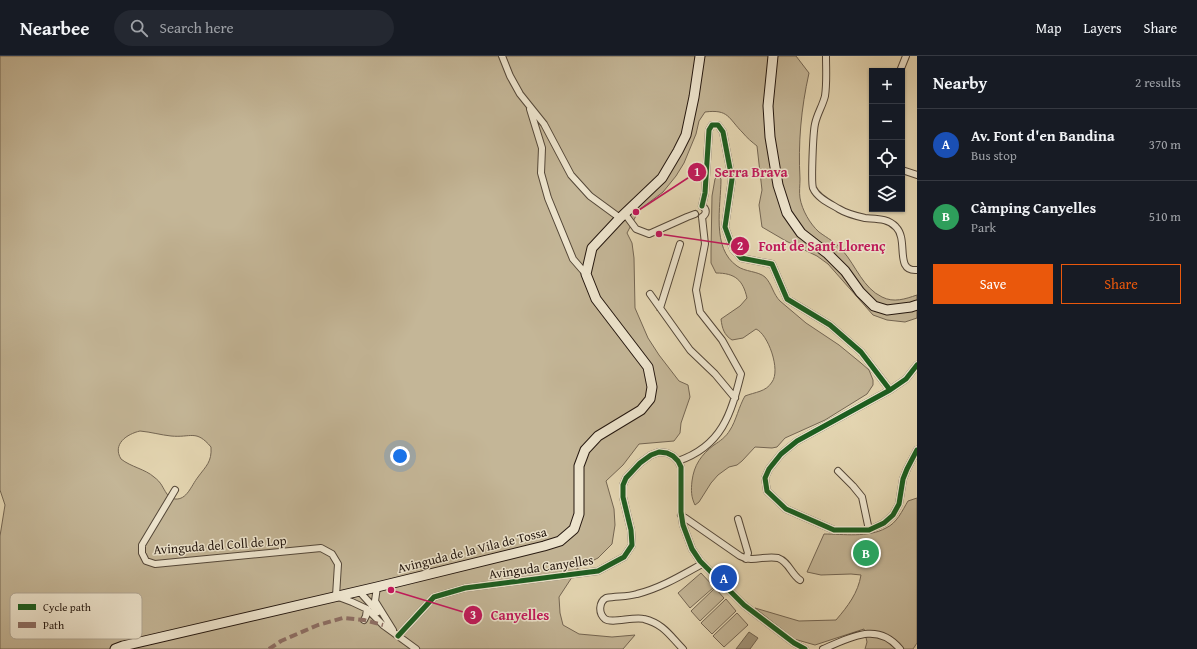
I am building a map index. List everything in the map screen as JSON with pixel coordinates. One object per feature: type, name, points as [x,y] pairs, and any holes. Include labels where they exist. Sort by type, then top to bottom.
[{"type":"main road","points":[[586,274],[592,248],[622,216],[662,178],[678,152],[686,135],[700,56]]},
{"type":"main road","points":[[773,56],[768,106],[770,137],[778,185],[787,213],[800,233],[828,254],[845,271],[860,292],[874,306],[887,310],[917,305]]},
{"type":"main road","name":"Avinguda de la Vila de Tossa","points":[[115,649],[378,587],[560,541],[574,529],[579,514],[579,466],[585,450],[598,436],[641,410],[650,399],[652,387],[648,367],[596,299],[586,274]]},
{"type":"street","points":[[502,56],[510,76],[520,94],[544,124],[571,175],[590,196],[622,216],[636,229],[649,234],[695,214]]},
{"type":"street","points":[[826,56],[826,85],[824,97],[814,125],[813,188],[822,198],[848,214],[866,218],[884,219],[896,226],[900,231],[903,243],[904,264],[906,268],[910,270],[917,270]]},
{"type":"street","points":[[901,68],[906,56]]},
{"type":"street","points":[[529,104],[542,148],[541,174],[548,198],[573,259],[586,274]]},
{"type":"street","points":[[805,649],[794,643],[744,604],[702,564],[692,549],[681,515],[682,473],[678,461],[697,453],[718,435],[728,418],[741,374],[722,340],[700,312],[696,290],[705,244],[702,217],[706,212],[705,208],[702,206],[709,130],[712,125],[718,125],[723,132],[732,179],[725,227],[733,249],[741,258],[772,264],[787,298],[830,326],[861,352],[890,390]]},
{"type":"street","points":[[905,171],[917,175]]},
{"type":"street","points":[[695,214],[694,210],[699,206],[702,206]]},
{"type":"street","points":[[695,214],[698,217],[702,217]]},
{"type":"street","points":[[660,308],[680,244]]},
{"type":"street","points":[[650,294],[690,350],[715,374],[735,398]]},
{"type":"street","points":[[917,365],[906,379],[890,390],[797,442],[781,454],[769,469],[765,478],[767,491],[786,509],[834,530],[869,530],[884,523],[893,515],[899,504],[903,479],[917,450]]},
{"type":"street","name":"Avinguda Canyelles","points":[[398,636],[434,597],[465,588],[598,571],[624,557],[632,545],[631,530],[623,497],[623,485],[626,478],[640,463],[651,455],[660,452],[667,453],[678,461]]},
{"type":"street","points":[[838,471],[862,497],[869,530]]},
{"type":"street","name":"Avinguda del Coll de Lop","points":[[175,490],[142,546],[142,553],[146,561],[155,564],[320,548],[332,554],[338,564],[336,596]]},
{"type":"street","points":[[681,515],[746,559],[778,558],[786,563],[795,576],[800,580]]},
{"type":"street","points":[[738,519],[748,553],[746,559]]},
{"type":"street","points":[[683,649],[669,632],[657,624],[648,620],[637,618],[610,621],[605,619],[601,614],[600,607],[603,600],[606,598],[639,594],[658,587],[702,564]]},
{"type":"street","points":[[378,587],[375,601],[386,620]]},
{"type":"street","points":[[359,591],[386,620],[398,636]]},
{"type":"street","points":[[336,596],[367,610],[416,649]]},
{"type":"street","points":[[364,620],[367,610]]},
{"type":"street","points":[[823,649],[864,633],[885,636],[893,641],[900,649]]},
{"type":"shaded area","points":[[0,56],[796,56],[809,73],[802,113],[799,152],[800,196],[805,212],[819,232],[841,248],[865,282],[875,293],[891,300],[904,299],[917,295],[917,318],[905,322],[887,320],[873,315],[828,264],[817,256],[762,227],[759,205],[762,190],[757,146],[746,137],[724,113],[713,111],[705,112],[699,121],[696,134],[684,163],[676,176],[663,192],[639,210],[627,233],[632,243],[634,258],[635,308],[648,338],[659,355],[679,381],[688,385],[690,397],[681,423],[680,433],[674,441],[639,444],[623,465],[606,481],[614,509],[615,525],[612,544],[598,558],[578,568],[559,597],[560,613],[563,625],[579,634],[612,637],[635,635],[623,649],[0,649],[0,536],[5,505],[0,490]],"holes":[[[140,431],[171,436],[197,436],[206,441],[211,447],[211,456],[208,464],[186,495],[179,499],[170,497],[157,479],[121,459],[118,449],[122,440],[135,432]]]},
{"type":"shaded area","points":[[718,175],[721,179],[719,226],[724,249],[729,258],[740,268],[765,277],[780,301],[806,323],[839,345],[869,370],[873,380],[873,385],[867,394],[825,420],[785,438],[777,447],[755,447],[737,465],[729,467],[718,475],[699,502],[695,505],[691,490],[696,465],[705,453],[723,439],[728,432],[745,396],[763,390],[770,385],[775,369],[769,345],[761,332],[756,329],[743,338],[732,340],[725,334],[723,328],[721,319],[740,306],[747,298],[743,286],[737,279],[728,274],[716,273],[711,263],[712,196],[715,179]]},
{"type":"shaded area","points":[[917,498],[917,643],[913,649],[865,649],[867,642],[864,629],[815,645],[794,639],[755,608],[799,621],[836,620],[852,599],[858,588],[861,575],[821,575],[807,572],[824,534],[856,535],[879,531],[893,523],[908,501]]},
{"type":"shaded area","points":[[701,573],[714,587],[690,608],[678,593]]},
{"type":"shaded area","points":[[715,588],[724,598],[700,621],[691,611]]},
{"type":"shaded area","points":[[726,599],[736,611],[712,634],[701,623]]},
{"type":"shaded area","points":[[737,613],[748,625],[724,647],[713,636]]},
{"type":"shaded area","points":[[749,632],[758,638],[750,649],[736,649]]},
{"type":"marked path","points":[[269,649],[281,641],[318,625],[343,618],[364,620],[383,625]]},
{"type":"cycle path","points":[[702,206],[705,193],[709,130],[712,125],[718,125],[723,132],[732,179],[725,227],[733,249],[741,258],[772,264],[787,299],[830,325],[861,352],[890,390]]},
{"type":"cycle path","points":[[917,365],[906,379],[890,390],[797,441],[781,454],[769,469],[765,478],[767,491],[786,509],[834,530],[869,530],[884,523],[893,515],[899,504],[903,479],[917,450]]},
{"type":"cycle path","points":[[398,636],[434,597],[465,588],[598,571],[624,557],[632,545],[631,530],[623,497],[623,485],[626,478],[640,463],[651,455],[659,452],[667,453],[673,456],[681,467],[681,512],[683,525],[692,549],[700,561],[744,605],[794,643],[805,649]]},
{"type":"place","name":"Serra Brava","points":[[636,212]]},
{"type":"place","name":"Font de Sant Llorenç","points":[[659,234]]},
{"type":"place","name":"Càmping Canyelles","points":[[866,553]]},
{"type":"place","name":"Av. Font d'en Bandina","points":[[724,578]]},
{"type":"place","name":"Canyelles","points":[[391,590]]}]
